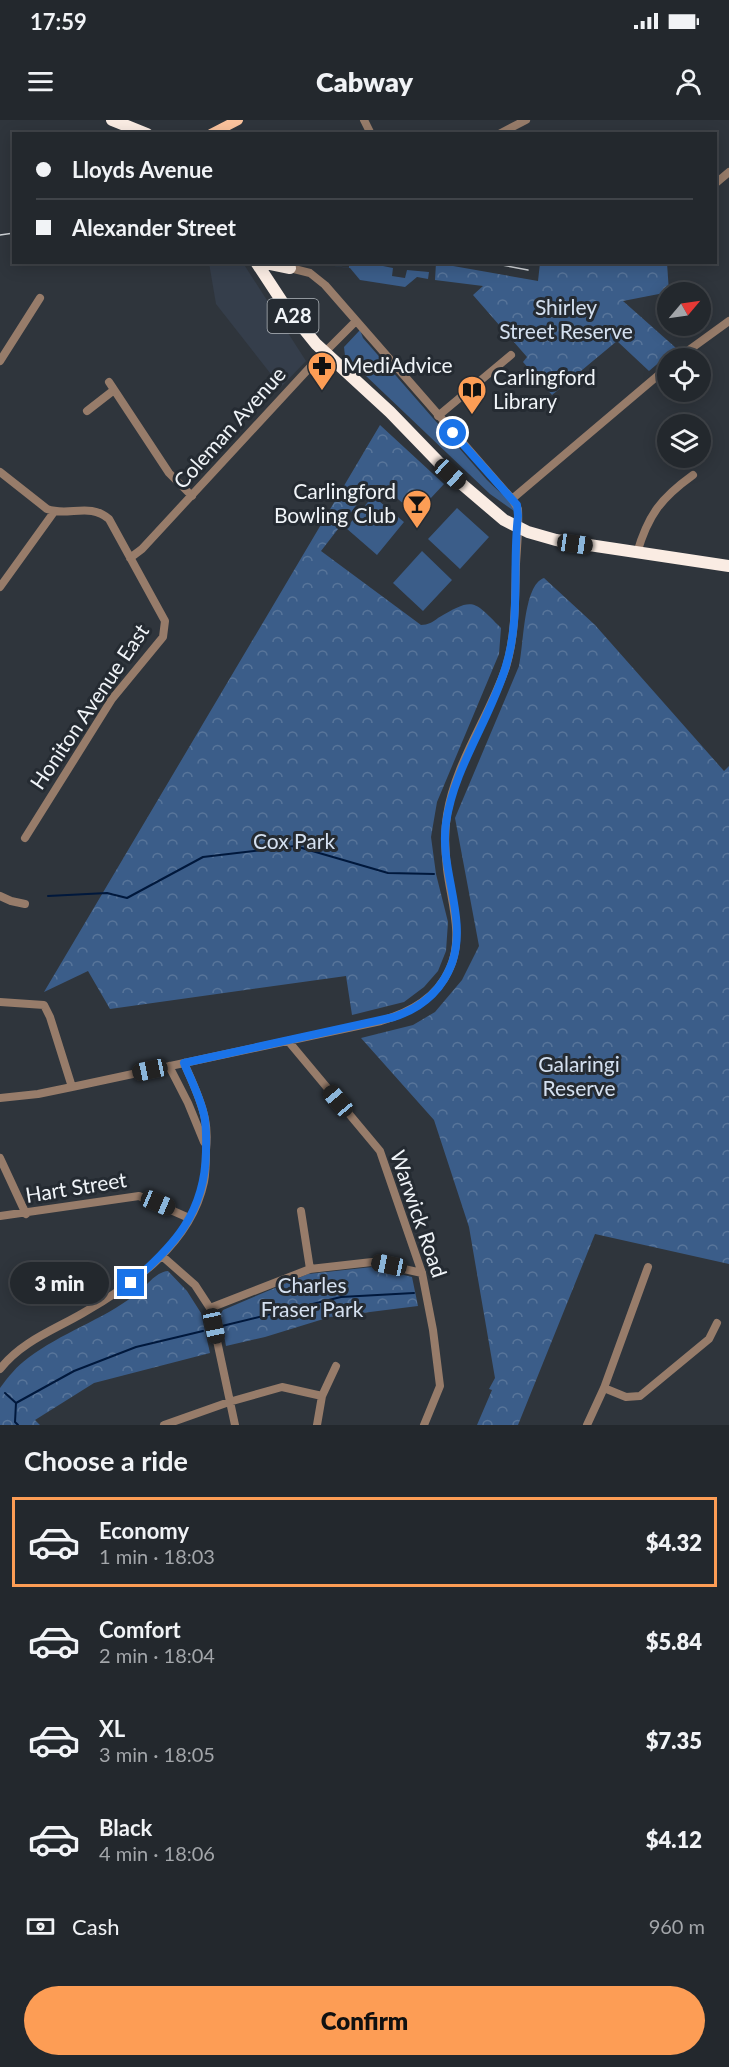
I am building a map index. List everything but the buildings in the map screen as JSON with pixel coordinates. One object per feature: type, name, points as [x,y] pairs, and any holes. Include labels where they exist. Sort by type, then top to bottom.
[{"type":"highway","points":[[112,120],[142,132]]},
{"type":"highway","name":"A28","points":[[257,264],[289,310],[325,352],[390,412],[450,474],[489,508],[517,527],[556,540],[729,566]]},
{"type":"highway","points":[[271,264],[290,268]]},
{"type":"main road","points":[[215,132],[238,120]]},
{"type":"street","points":[[503,132],[526,120]]},
{"type":"street","points":[[717,182],[729,171]]},
{"type":"street","points":[[0,1098],[38,1094],[372,1023],[408,1012],[420,1005],[438,988],[451,966],[457,931],[445,850],[447,812],[457,780],[501,680],[509,654],[514,608],[518,509],[318,278],[310,273],[290,268]]},
{"type":"street","points":[[0,361],[40,298]]},
{"type":"street","name":"Coleman Avenue","points":[[130,558],[142,549],[356,321]]},
{"type":"street","points":[[692,348],[729,321]]},
{"type":"street","points":[[438,416],[511,355]]},
{"type":"street","points":[[512,500],[657,376]]},
{"type":"street","points":[[109,381],[169,473],[192,496]]},
{"type":"street","points":[[87,411],[114,390]]},
{"type":"street","points":[[0,472],[34,500],[54,512],[0,587]]},
{"type":"street","points":[[637,553],[652,514],[666,496],[693,475]]},
{"type":"street","name":"Honiton Avenue East","points":[[25,838],[112,699],[163,637],[165,628],[163,616],[113,523],[101,512],[89,510],[54,512]]},
{"type":"street","points":[[0,896],[6,900],[25,904]]},
{"type":"street","points":[[0,1002],[44,1005],[50,1017],[72,1087]]},
{"type":"street","name":"Warwick Road","points":[[289,1042],[380,1151],[422,1273],[433,1330],[440,1386],[424,1425]]},
{"type":"street","points":[[0,1369],[3,1358],[82,1314],[131,1283],[162,1256],[189,1218],[204,1183],[205,1117],[184,1063]]},
{"type":"street","points":[[169,1066],[195,1118],[206,1150]]},
{"type":"street","points":[[0,1158],[26,1214]]},
{"type":"street","name":"Hart Street","points":[[0,1216],[139,1196],[189,1218]]},
{"type":"street","points":[[301,1212],[310,1269]]},
{"type":"street","points":[[162,1256],[195,1286],[210,1308],[235,1425]]},
{"type":"street","points":[[210,1308],[310,1269],[372,1262],[422,1273]]},
{"type":"street","points":[[587,1425],[604,1388],[648,1267]]},
{"type":"street","points":[[604,1388],[626,1397],[640,1396],[709,1339],[717,1323]]},
{"type":"street","points":[[317,1425],[322,1396],[336,1366]]},
{"type":"street","points":[[164,1425],[229,1402],[282,1387],[322,1396]]},
{"type":"shaded area","points":[[209,264],[244,264],[306,361],[281,387],[216,304]]},
{"type":"green space","points":[[349,264],[378,264],[393,268],[392,276],[405,278],[407,270],[429,272],[428,279],[417,277],[405,287],[360,280]]},
{"type":"green space","name":"Shirley Street Reserve","points":[[436,264],[538,281],[540,264],[667,264],[668,282],[657,282],[657,294],[623,301],[657,331],[657,336],[662,336],[676,348],[657,348],[657,364],[649,371],[617,341],[552,395],[523,362],[527,357],[473,295],[483,286],[435,280]]},
{"type":"green space","points":[[360,330],[363,338],[487,480],[512,504],[514,511],[490,494],[345,356],[344,347]]},
{"type":"green space","name":"Cox Park","points":[[380,425],[444,484],[416,514],[381,485],[372,485],[321,551],[421,625],[430,623],[459,607],[472,605],[478,607],[501,628],[499,654],[437,802],[431,837],[436,874],[448,922],[446,951],[438,971],[424,987],[404,1002],[352,1015],[346,976],[110,1009],[88,971],[44,992]]},
{"type":"green space","points":[[373,496],[404,522],[377,555],[346,528]]},
{"type":"green space","points":[[457,508],[489,537],[460,569],[428,539]]},
{"type":"green space","points":[[422,551],[452,580],[423,611],[393,583]]},
{"type":"green space","name":"Galaringi Reserve","points":[[544,578],[595,625],[724,771],[729,766],[729,1264],[595,1234],[518,1425],[477,1425],[495,1378],[469,1227],[434,1120],[361,1038],[413,1025],[435,1012],[462,980],[479,946],[455,818],[519,666],[528,604],[537,583]]},
{"type":"green space","name":"Charles Fraser Park","points":[[372,1267],[412,1277],[418,1306],[330,1317],[265,1337],[226,1346],[220,1315],[223,1310],[308,1274]]},
{"type":"green space","points":[[168,1271],[187,1291],[201,1313],[210,1353],[94,1383],[35,1420],[40,1425],[0,1425],[0,1388],[20,1365],[54,1341],[122,1304],[155,1277]]},
{"type":"waterway","points":[[48,896],[107,893],[127,898],[203,857],[295,846],[388,873],[434,874]]},
{"type":"waterway","points":[[222,1326],[341,1297],[414,1293]]},
{"type":"waterway","points":[[5,1393],[16,1403],[74,1371],[136,1347],[203,1331]]},
{"type":"waterway","points":[[16,1403],[15,1422],[18,1425]]},
{"type":"tram line","points":[[0,235],[12,233]]},
{"type":"tram line","points":[[496,264],[528,270]]},
{"type":"place","name":"MediAdvice","points":[[322,392]]},
{"type":"place","name":"Carlingford Library","points":[[472,416]]},
{"type":"place","name":"Carlingford Bowling Club","points":[[417,530]]},
{"type":"route","points":[[131,1283],[162,1256],[172,1243],[193,1212],[204,1183],[207,1129],[205,1117],[184,1063],[372,1023],[408,1012],[430,997],[446,977],[451,966],[457,931],[445,850],[447,812],[457,780],[506,667],[512,640],[518,516],[517,505],[453,433]]}]
